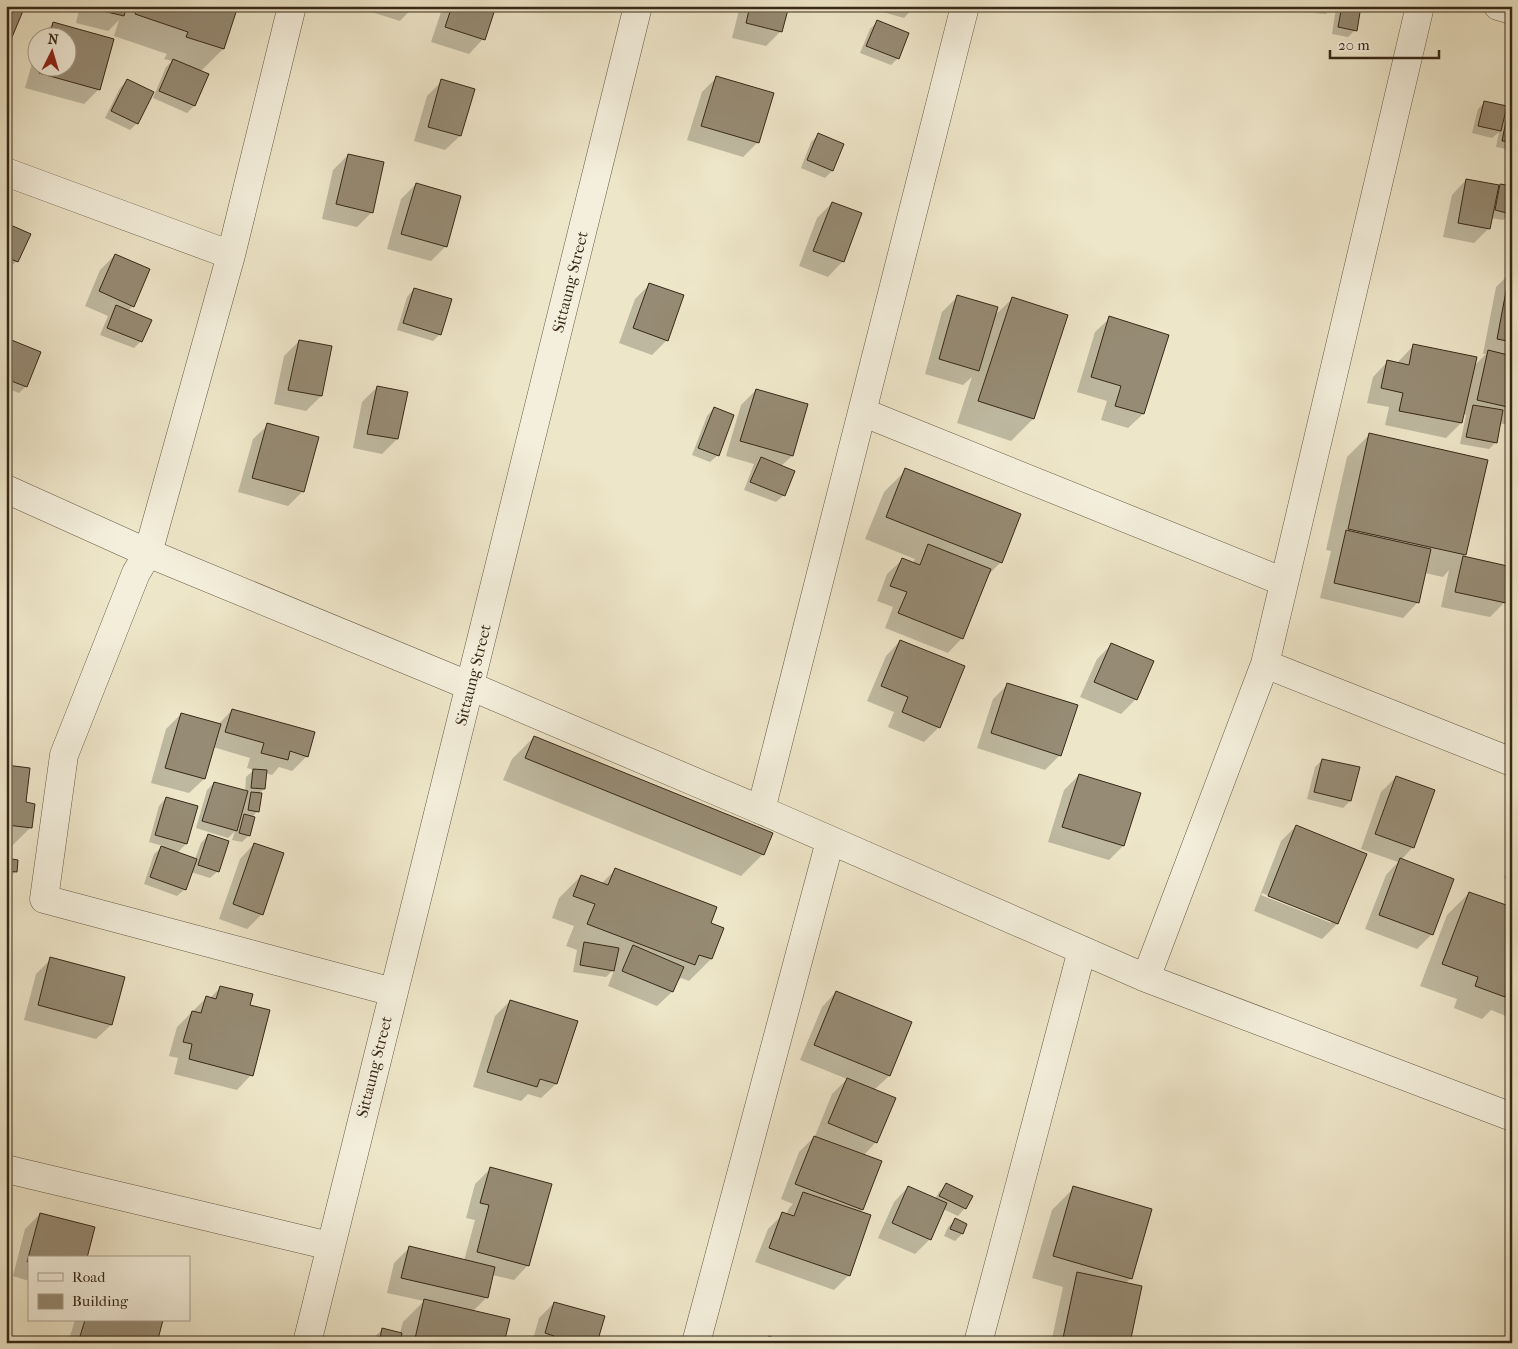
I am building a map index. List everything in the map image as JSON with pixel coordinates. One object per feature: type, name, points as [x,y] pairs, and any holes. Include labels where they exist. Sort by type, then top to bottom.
[{"type":"street","points":[[292,6],[231,255],[148,553],[136,573],[64,755],[44,898],[393,992]]},
{"type":"street","name":"Sittaung Street","points":[[307,1343],[638,6]]},
{"type":"street","points":[[761,810],[965,6]]},
{"type":"street","points":[[1146,978],[1265,664],[1420,6]]},
{"type":"street","points":[[1498,6],[1512,10]]},
{"type":"street","points":[[6,172],[231,255]]},
{"type":"street","points":[[862,412],[1284,582]]},
{"type":"street","points":[[6,489],[148,553],[470,686],[761,810],[1146,978],[1512,1117]]},
{"type":"street","points":[[1265,664],[1512,762]]},
{"type":"street","points":[[696,1343],[830,841]]},
{"type":"street","points":[[978,1343],[1082,950]]},
{"type":"street","points":[[6,1169],[330,1246]]},
{"type":"building","points":[[6,6],[25,6],[10,42],[6,40]]},
{"type":"building","points":[[90,6],[127,6],[124,16],[90,8]]},
{"type":"building","points":[[137,6],[238,6],[224,49],[186,37],[188,32],[135,14]]},
{"type":"building","points":[[452,6],[496,6],[485,40],[445,27]]},
{"type":"building","points":[[750,6],[789,6],[782,32],[746,23]]},
{"type":"building","points":[[1342,6],[1361,6],[1357,31],[1338,27]]},
{"type":"building","points":[[877,20],[909,33],[899,59],[866,46]]},
{"type":"building","points":[[53,22],[75,28],[52,28]]},
{"type":"building","points":[[78,29],[114,39],[100,90],[57,78],[78,78]]},
{"type":"building","points":[[173,59],[209,74],[195,106],[159,91]]},
{"type":"building","points":[[716,76],[774,93],[759,143],[701,126]]},
{"type":"building","points":[[127,79],[154,92],[138,124],[111,111]]},
{"type":"building","points":[[441,79],[475,89],[461,136],[428,127]]},
{"type":"building","points":[[1484,101],[1507,106],[1501,131],[1478,126]]},
{"type":"building","points":[[1508,111],[1512,112],[1512,142],[1502,141]]},
{"type":"building","points":[[818,133],[844,144],[833,171],[807,160]]},
{"type":"building","points":[[348,154],[384,162],[373,213],[336,204]]},
{"type":"building","points":[[1466,179],[1499,185],[1490,229],[1458,223]]},
{"type":"building","points":[[416,183],[461,196],[447,247],[401,234]]},
{"type":"building","points":[[1500,184],[1512,186],[1511,214],[1495,210]]},
{"type":"building","points":[[832,202],[862,213],[844,262],[813,251]]},
{"type":"building","points":[[6,223],[31,234],[18,262],[6,257]]},
{"type":"building","points":[[115,254],[150,269],[134,307],[99,291]]},
{"type":"building","points":[[1510,270],[1512,271],[1512,342],[1497,339]]},
{"type":"building","points":[[649,283],[684,295],[668,341],[633,328]]},
{"type":"building","points":[[414,288],[452,299],[441,335],[403,323]]},
{"type":"building","points":[[957,295],[998,307],[979,371],[939,359]]},
{"type":"building","points":[[1012,297],[1068,315],[1034,419],[978,401]]},
{"type":"building","points":[[116,305],[152,320],[142,342],[107,328]]},
{"type":"building","points":[[1109,316],[1169,335],[1144,414],[1115,406],[1121,386],[1091,377]]},
{"type":"building","points":[[9,339],[41,352],[27,387],[6,379],[6,345]]},
{"type":"building","points":[[299,340],[332,346],[322,396],[288,390]]},
{"type":"building","points":[[1413,344],[1477,357],[1462,423],[1399,411],[1403,393],[1381,388],[1387,360],[1409,365]]},
{"type":"building","points":[[1488,350],[1512,356],[1512,408],[1477,400]]},
{"type":"building","points":[[377,386],[408,392],[398,439],[367,434]]},
{"type":"building","points":[[756,389],[808,404],[793,456],[740,441]]},
{"type":"building","points":[[1473,405],[1503,410],[1497,443],[1466,437]]},
{"type":"building","points":[[714,407],[734,415],[719,456],[698,448]]},
{"type":"building","points":[[267,423],[319,437],[304,492],[252,478]]},
{"type":"building","points":[[1369,433],[1488,460],[1466,555],[1348,529]]},
{"type":"building","points":[[761,457],[795,471],[785,496],[750,482]]},
{"type":"building","points":[[905,468],[1021,514],[1002,563],[886,517]]},
{"type":"building","points":[[1346,530],[1431,549],[1419,603],[1334,583]]},
{"type":"building","points":[[928,544],[991,569],[963,639],[898,613],[907,592],[890,586],[902,558],[920,565]]},
{"type":"building","points":[[1463,556],[1512,567],[1512,579],[1506,603],[1455,592]]},
{"type":"building","points":[[900,640],[965,666],[940,728],[902,712],[908,697],[881,686]]},
{"type":"building","points":[[1111,643],[1154,661],[1137,700],[1094,682]]},
{"type":"building","points":[[1007,683],[1078,705],[1061,756],[991,733]]},
{"type":"building","points":[[232,709],[315,732],[308,757],[290,751],[288,760],[261,753],[264,743],[225,732]]},
{"type":"building","points":[[181,713],[221,724],[205,779],[165,768]]},
{"type":"building","points":[[534,736],[773,833],[764,855],[525,758]]},
{"type":"building","points":[[1322,759],[1360,767],[1351,801],[1314,792]]},
{"type":"building","points":[[6,765],[30,768],[26,802],[35,804],[32,828],[7,825],[6,831]]},
{"type":"building","points":[[253,769],[267,770],[265,789],[251,788]]},
{"type":"building","points":[[1079,774],[1141,793],[1124,846],[1062,827]]},
{"type":"building","points":[[1396,776],[1435,790],[1414,848],[1375,834]]},
{"type":"building","points":[[214,782],[248,791],[237,831],[202,821]]},
{"type":"building","points":[[251,792],[262,793],[259,812],[248,810]]},
{"type":"building","points":[[166,797],[198,806],[187,844],[155,835]]},
{"type":"building","points":[[244,814],[255,817],[250,836],[239,833]]},
{"type":"building","points":[[1296,825],[1367,854],[1338,924],[1268,896]]},
{"type":"building","points":[[208,834],[229,841],[219,872],[198,865]]},
{"type":"building","points":[[254,843],[284,853],[263,915],[233,904]]},
{"type":"building","points":[[161,846],[197,859],[186,890],[150,877]]},
{"type":"building","points":[[6,858],[18,860],[17,872],[6,871]]},
{"type":"building","points":[[1400,858],[1454,879],[1433,935],[1379,915]]},
{"type":"building","points":[[615,868],[717,907],[711,923],[724,928],[712,959],[699,955],[695,965],[587,924],[595,904],[573,896],[581,875],[608,885]]},
{"type":"building","points":[[1469,892],[1512,907],[1512,988],[1509,987],[1505,997],[1475,986],[1478,977],[1442,964]]},
{"type":"building","points":[[584,942],[619,948],[614,971],[580,965]]},
{"type":"building","points":[[633,945],[684,967],[673,992],[622,971]]},
{"type":"building","points":[[50,957],[125,977],[112,1025],[38,1005]]},
{"type":"building","points":[[220,986],[253,994],[250,1005],[270,1010],[253,1076],[189,1059],[192,1044],[183,1042],[192,1011],[201,1013],[206,996],[216,999]]},
{"type":"building","points":[[836,991],[912,1022],[890,1076],[814,1045]]},
{"type":"building","points":[[510,1000],[578,1021],[557,1084],[540,1079],[537,1087],[487,1072]]},
{"type":"building","points":[[847,1078],[896,1098],[877,1143],[828,1123]]},
{"type":"building","points":[[814,1136],[882,1161],[863,1210],[795,1184]]},
{"type":"building","points":[[490,1167],[552,1184],[529,1266],[477,1252],[489,1205],[480,1203]]},
{"type":"building","points":[[946,1183],[973,1196],[966,1209],[939,1196]]},
{"type":"building","points":[[908,1186],[947,1203],[931,1240],[892,1223]]},
{"type":"building","points":[[1073,1186],[1152,1209],[1132,1279],[1053,1256]]},
{"type":"building","points":[[803,1192],[871,1215],[850,1276],[769,1248],[782,1212],[794,1216]]},
{"type":"building","points":[[40,1213],[95,1227],[88,1256],[29,1256]]},
{"type":"building","points":[[955,1218],[967,1224],[963,1234],[950,1229]]},
{"type":"building","points":[[409,1246],[495,1267],[488,1298],[401,1278]]},
{"type":"building","points":[[1077,1272],[1142,1286],[1130,1343],[1086,1343],[1063,1338]]},
{"type":"building","points":[[424,1299],[510,1319],[504,1343],[414,1343]]},
{"type":"building","points":[[554,1302],[605,1316],[597,1343],[552,1343],[554,1336],[545,1333]]},
{"type":"building","points":[[84,1322],[162,1322],[157,1343],[78,1343]]},
{"type":"building","points":[[382,1328],[402,1333],[400,1343],[379,1343]]},
{"type":"building","points":[[769,1336],[785,1343],[766,1343]]}]
